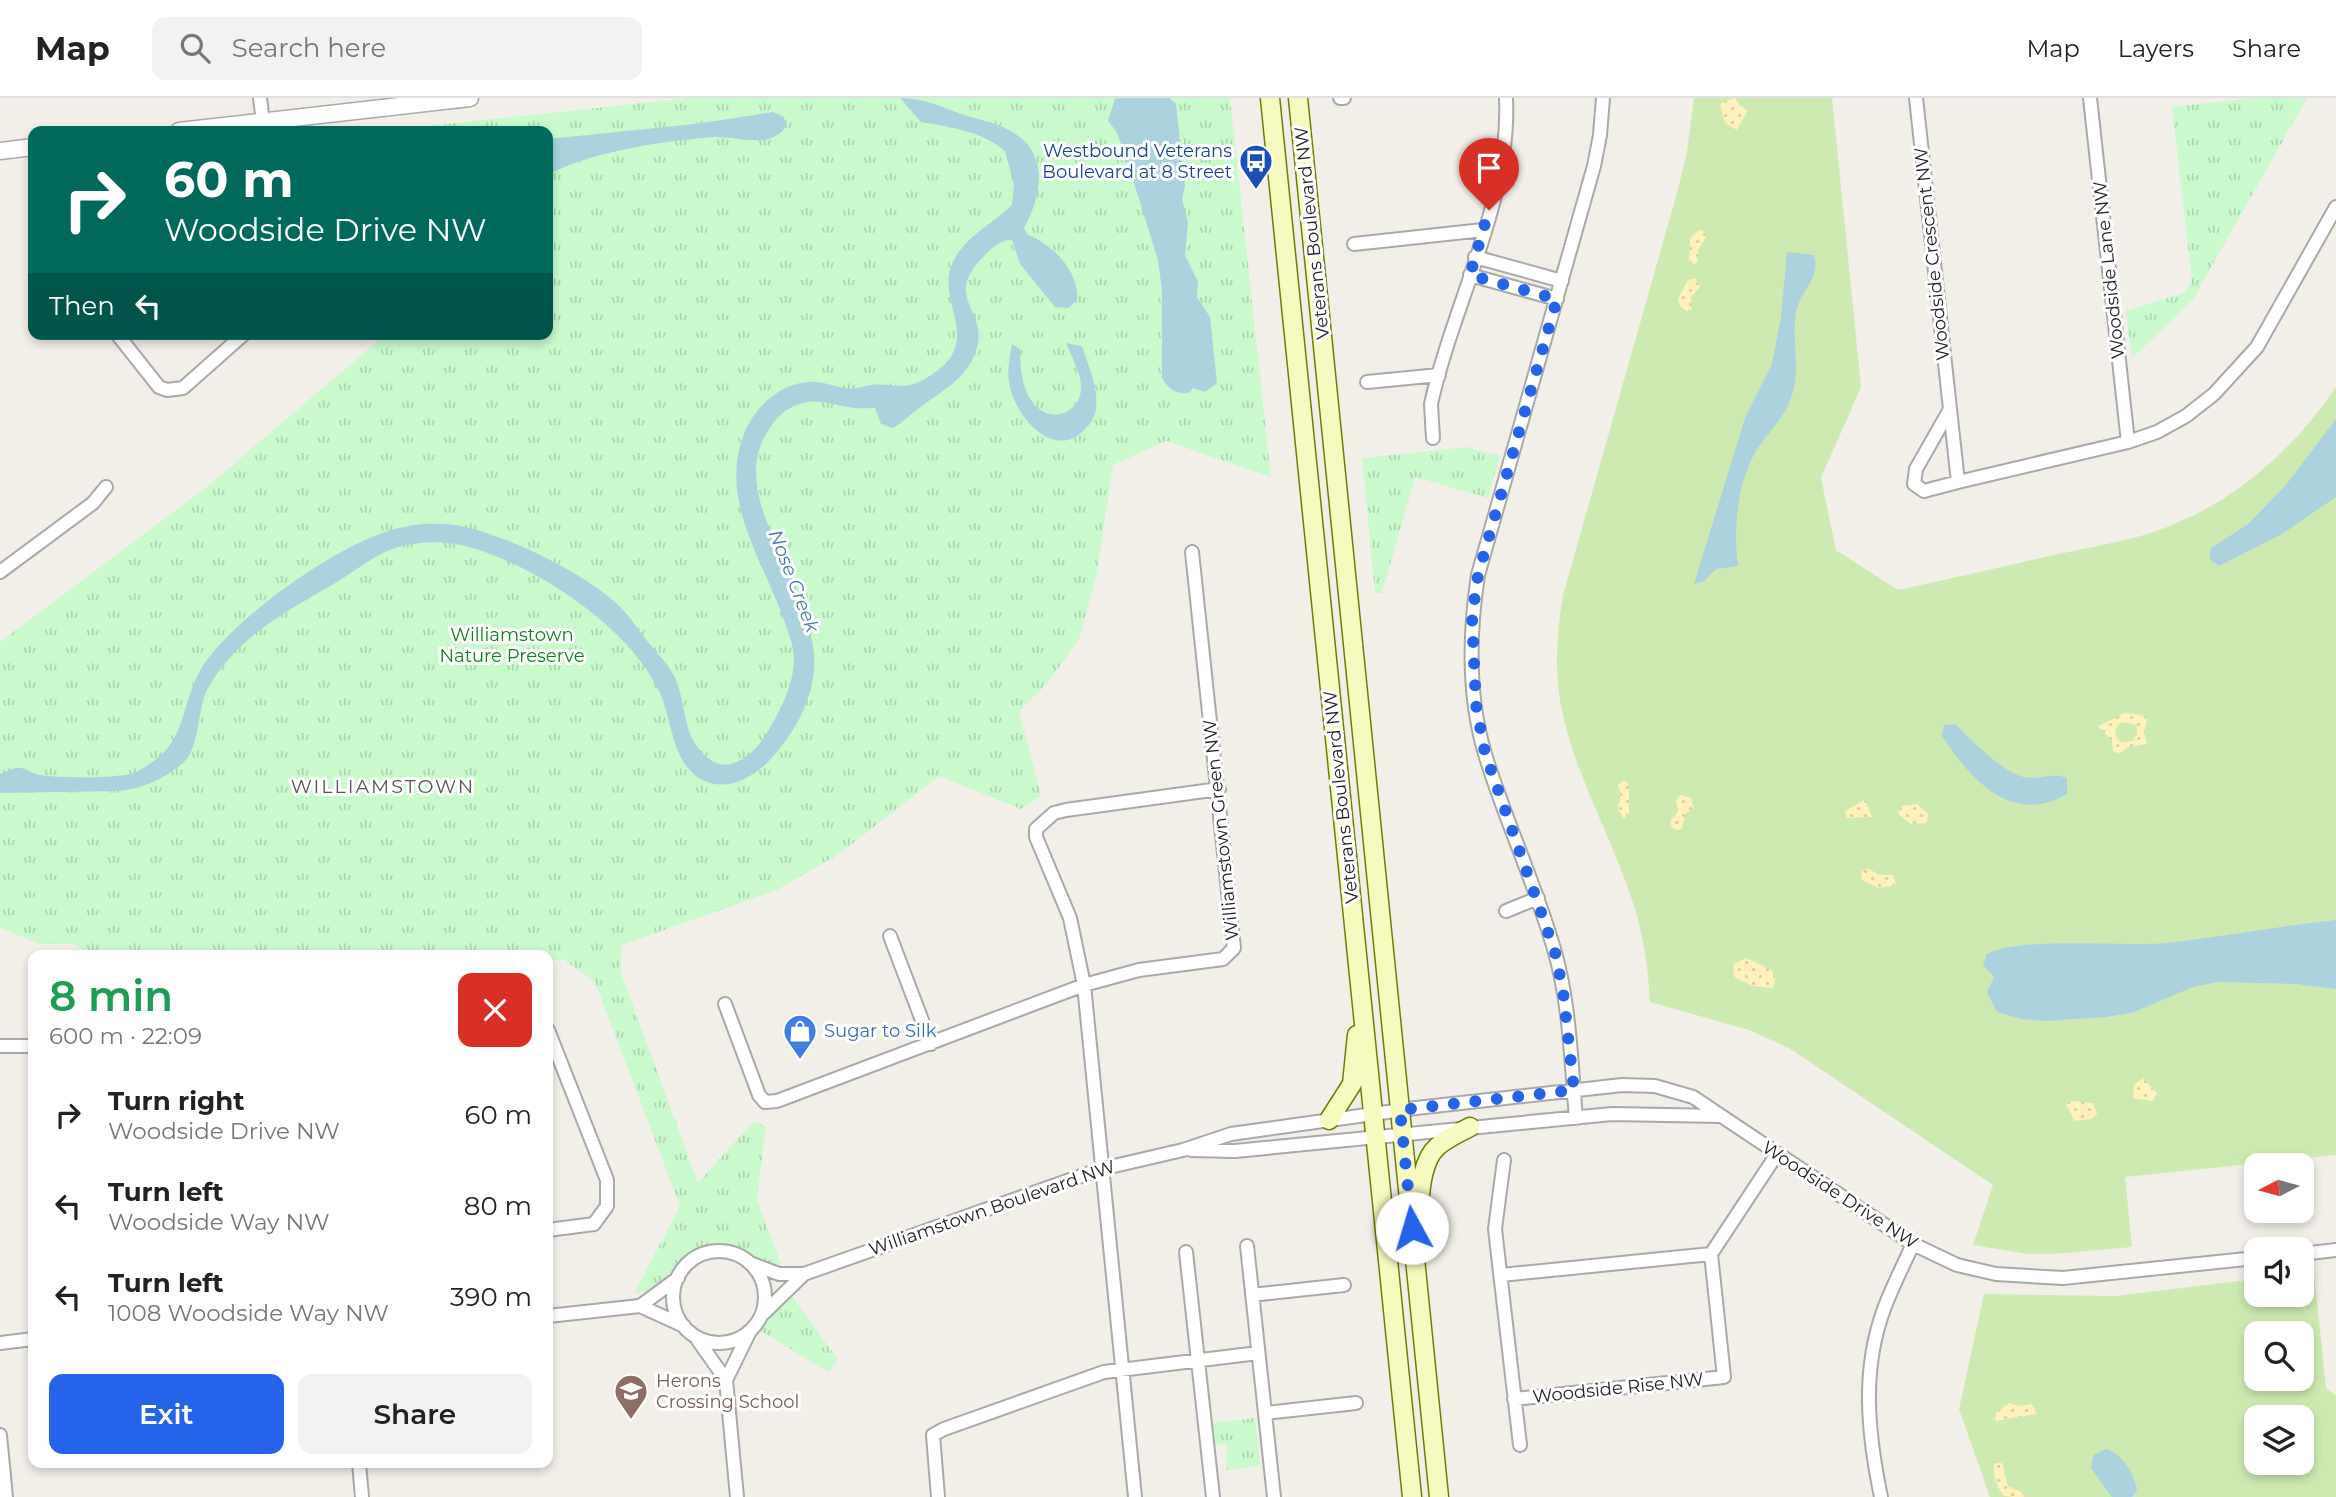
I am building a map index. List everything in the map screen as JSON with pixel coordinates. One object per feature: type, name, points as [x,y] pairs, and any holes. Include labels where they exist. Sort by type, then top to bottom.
[{"type":"main road","name":"Veterans Boulevard NW","points":[[1270,98],[1412,1497]]},
{"type":"main road","name":"Veterans Boulevard NW","points":[[1299,99],[1439,1497]]},
{"type":"main road","points":[[1329,1120],[1352,1084],[1362,1000]]},
{"type":"main road","points":[[1414,1253],[1421,1189],[1431,1153],[1438,1145],[1470,1127]]},
{"type":"street","points":[[260,98],[263,126]]},
{"type":"street","points":[[270,126],[470,98]]},
{"type":"street","points":[[1433,438],[1431,404],[1503,157],[1506,98]]},
{"type":"street","points":[[1576,1118],[1563,991],[1538,898],[1485,753],[1476,705],[1472,617],[1478,575],[1594,166],[1603,98]]},
{"type":"street","name":"Woodside Crescent NW","points":[[1916,98],[1958,482]]},
{"type":"street","name":"Woodside Lane NW","points":[[2091,98],[2128,442]]},
{"type":"street","points":[[0,151],[28,148]]},
{"type":"street","points":[[1949,411],[1913,478],[1914,484],[1924,491],[2128,442],[2157,432],[2186,416],[2238,371],[2257,347],[2336,207]]},
{"type":"street","points":[[1354,244],[1483,230]]},
{"type":"street","points":[[1475,257],[1562,281]]},
{"type":"street","points":[[1470,275],[1557,299]]},
{"type":"street","points":[[122,340],[159,387],[167,390],[183,388],[237,340]]},
{"type":"street","points":[[1367,382],[1439,375]]},
{"type":"street","points":[[0,572],[93,503],[106,487]]},
{"type":"street","name":"Williamstown Green NW","points":[[725,1004],[756,1088],[765,1102],[786,1099],[1084,985],[1139,970],[1223,958],[1234,948],[1192,552]]},
{"type":"street","points":[[1135,1497],[1084,985],[1070,918],[1036,837],[1036,829],[1054,813],[1066,810],[1219,789]]},
{"type":"street","points":[[1506,911],[1538,898]]},
{"type":"street","points":[[890,936],[931,1044]]},
{"type":"street","points":[[553,1043],[607,1180],[607,1206],[594,1224],[553,1229]]},
{"type":"street","points":[[0,1046],[28,1046]]},
{"type":"street","name":"Woodside Drive NW","points":[[1373,1114],[1622,1085],[1655,1086],[1693,1097],[1913,1244],[1957,1265],[1996,1274],[2063,1278],[2244,1259]]},
{"type":"street","name":"Williamstown Boulevard NW","points":[[750,1263],[779,1274],[804,1275],[1101,1169],[1183,1150],[1231,1134],[1373,1114]]},
{"type":"street","points":[[1375,1137],[1641,1114],[1720,1116]]},
{"type":"street","name":"Williamstown Boulevard NW","points":[[1183,1150],[1235,1151],[1375,1137]]},
{"type":"street","points":[[1500,1275],[1711,1254],[1777,1154]]},
{"type":"street","name":"Woodside Rise NW","points":[[1504,1160],[1496,1218],[1520,1445]]},
{"type":"street","points":[[1881,1497],[1868,1416],[1870,1379],[1884,1310],[1913,1244]]},
{"type":"street","points":[[1247,1246],[1273,1497]]},
{"type":"street","points":[[2314,1253],[2336,1250]]},
{"type":"street","points":[[553,1315],[640,1306],[678,1278],[689,1263],[714,1252],[731,1253],[750,1263],[758,1273],[765,1290],[761,1316],[750,1331],[726,1380]]},
{"type":"street","points":[[1186,1252],[1213,1497]]},
{"type":"street","name":"Woodside Rise NW","points":[[1514,1399],[1724,1377],[1711,1254]]},
{"type":"street","name":"Williamstown Boulevard NW","points":[[761,1316],[804,1275]]},
{"type":"street","points":[[678,1278],[674,1306],[689,1331],[713,1357],[726,1380],[737,1497]]},
{"type":"street","points":[[1252,1295],[1344,1284]]},
{"type":"street","points":[[640,1306],[689,1331],[720,1343],[742,1337],[750,1331]]},
{"type":"street","points":[[0,1343],[28,1340]]},
{"type":"street","points":[[938,1497],[933,1435],[1104,1371],[1258,1353]]},
{"type":"street","points":[[1265,1413],[1356,1403]]},
{"type":"street","points":[[0,1435],[6,1497]]},
{"type":"street","points":[[359,1468],[362,1497]]},
{"type":"green space","name":"Williamstown Nature Preserve","points":[[689,98],[1230,98],[1271,477],[1166,441],[1113,465],[1097,573],[1079,639],[1047,684],[1019,711],[1041,796],[1021,809],[939,776],[839,854],[777,890],[622,945],[620,970],[698,1183],[754,1121],[766,1127],[757,1200],[783,1270],[737,1249],[708,1247],[685,1258],[657,1284],[634,1294],[680,1206],[595,982],[563,959],[553,960],[553,950],[82,950],[73,944],[40,944],[0,928],[0,642],[208,486],[379,340],[553,340],[553,126],[428,126]]},
{"type":"green space","points":[[1694,98],[1832,98],[1861,387],[1821,478],[1836,550],[1898,590],[2137,537],[2197,514],[2250,480],[2274,460],[2317,413],[2336,387],[2336,1155],[2314,1157],[2314,1153],[2244,1153],[2244,1165],[2125,1177],[2132,1247],[2027,1254],[1973,1245],[1993,1185],[1789,1048],[1749,1030],[1650,1002],[1639,923],[1567,731],[1559,692],[1557,650],[1563,595],[1687,152]]},
{"type":"green space","points":[[2252,98],[2307,98],[2192,301],[2132,358],[2126,311],[2184,293],[2192,281],[2172,107]]},
{"type":"green space","points":[[1467,447],[1500,456],[1488,498],[1415,477],[1382,593],[1375,593],[1362,458]]},
{"type":"green space","points":[[2314,1273],[2326,1388],[2336,1396],[2336,1497],[1990,1497],[1959,1409],[1984,1294],[2115,1296],[2244,1280],[2244,1307],[2314,1307]]},
{"type":"green space","points":[[792,1296],[838,1360],[828,1372],[761,1331],[776,1308]]},
{"type":"green space","points":[[1255,1418],[1260,1466],[1226,1470],[1227,1444],[1214,1445],[1212,1423]]},
{"type":"sand","points":[[1735,98],[1740,106],[1748,110],[1737,130],[1725,123],[1720,106],[1723,102]]},
{"type":"sand","points":[[1699,230],[1704,231],[1706,237],[1699,248],[1697,263],[1693,264],[1689,261],[1690,238]]},
{"type":"sand","points":[[1695,278],[1700,287],[1691,297],[1692,309],[1687,311],[1680,306],[1678,299],[1688,280]]},
{"type":"sand","points":[[2125,713],[2142,715],[2147,720],[2144,733],[2147,744],[2128,747],[2119,754],[2113,751],[2112,741],[2098,726]],"holes":[[[2125,722],[2137,725],[2137,734],[2133,741],[2122,742],[2117,739],[2115,731],[2118,724]]]},
{"type":"sand","points":[[1623,780],[1629,784],[1629,813],[1624,819],[1618,809],[1621,795],[1618,785]]},
{"type":"sand","points":[[1680,795],[1691,798],[1694,808],[1685,814],[1682,829],[1677,830],[1672,828],[1670,821],[1678,812],[1676,801]]},
{"type":"sand","points":[[1865,800],[1872,817],[1847,818],[1845,811]]},
{"type":"sand","points":[[1917,804],[1928,814],[1927,823],[1911,824],[1898,814],[1901,806]]},
{"type":"sand","points":[[1868,868],[1879,875],[1893,875],[1896,885],[1878,888],[1862,880],[1861,872]]},
{"type":"sand","points":[[1746,958],[1772,970],[1775,980],[1773,988],[1752,986],[1733,976],[1734,964]]},
{"type":"sand","points":[[2143,1078],[2157,1093],[2153,1101],[2133,1098],[2134,1085]]},
{"type":"sand","points":[[2071,1101],[2093,1103],[2097,1114],[2092,1119],[2075,1121],[2066,1105]]},
{"type":"sand","points":[[2009,1403],[2018,1406],[2032,1404],[2037,1414],[1995,1421],[1996,1413]]},
{"type":"sand","points":[[1995,1463],[2002,1463],[2008,1486],[2021,1492],[2024,1497],[2005,1496],[2002,1493],[1994,1475]]},
{"type":"water","points":[[900,98],[926,102],[999,125],[1027,144],[1034,155],[1039,179],[1038,192],[1024,228],[1028,235],[1046,245],[1063,260],[1074,279],[1077,300],[1068,308],[1055,307],[1020,264],[1012,240],[1004,241],[985,255],[972,270],[967,282],[966,293],[979,334],[977,348],[967,368],[944,390],[892,428],[881,424],[875,408],[851,408],[818,402],[794,406],[774,422],[762,441],[756,480],[766,519],[805,614],[813,644],[814,669],[808,699],[795,727],[777,752],[760,769],[744,779],[726,784],[699,778],[690,771],[678,751],[660,693],[647,670],[607,625],[555,587],[501,558],[467,546],[430,542],[402,546],[376,557],[247,640],[218,672],[207,690],[190,755],[178,767],[154,782],[118,791],[0,793],[0,774],[16,768],[49,776],[104,777],[136,772],[154,761],[167,749],[175,736],[195,680],[204,664],[240,624],[318,565],[346,550],[395,529],[430,524],[465,527],[523,547],[563,567],[599,590],[625,612],[669,668],[678,685],[690,732],[699,749],[714,762],[725,765],[749,755],[766,734],[783,704],[791,682],[794,659],[792,643],[783,617],[754,550],[740,504],[736,481],[738,458],[749,423],[773,396],[794,385],[818,382],[851,389],[878,384],[905,386],[919,382],[945,364],[954,351],[957,337],[948,281],[951,267],[962,248],[1012,205],[1014,184],[1005,151],[976,134],[921,122]]},
{"type":"water","points":[[1169,98],[1176,104],[1185,186],[1182,199],[1188,223],[1185,255],[1198,282],[1197,297],[1210,317],[1217,383],[1205,392],[1193,388],[1189,393],[1180,393],[1170,388],[1162,378],[1162,291],[1158,260],[1125,154],[1116,131],[1108,121],[1115,99]]},
{"type":"water","points":[[773,112],[784,117],[786,126],[772,138],[763,140],[715,137],[652,144],[584,160],[553,173],[553,138],[695,124]]},
{"type":"water","points":[[1787,252],[1814,255],[1816,263],[1813,277],[1796,313],[1796,376],[1791,398],[1780,419],[1756,451],[1744,478],[1736,523],[1738,566],[1716,569],[1703,582],[1694,584],[1745,418],[1772,364],[1781,317]]},
{"type":"water","points":[[1066,343],[1082,346],[1097,401],[1095,414],[1088,426],[1074,438],[1061,441],[1037,431],[1027,421],[1012,395],[1009,367],[1012,344],[1020,349],[1023,379],[1031,400],[1043,412],[1066,412],[1077,402],[1081,385]]},
{"type":"water","points":[[2336,419],[2336,497],[2282,534],[2219,566],[2210,560],[2210,549],[2248,524],[2285,486]]},
{"type":"water","points":[[1955,724],[2007,770],[2030,778],[2067,778],[2067,794],[2047,802],[2028,805],[1995,794],[1966,768],[1942,736],[1944,725]]},
{"type":"water","points":[[2336,920],[2336,989],[2296,984],[2218,982],[2193,987],[2132,1013],[2045,1021],[2021,1019],[1997,1012],[1987,992],[1994,977],[1983,965],[1987,954],[2003,949],[2047,944],[2167,943]]},
{"type":"water","points":[[2106,1449],[2118,1455],[2130,1471],[2137,1490],[2132,1497],[2112,1497],[2091,1468],[2093,1455]]},
{"type":"place","name":"Westbound Veterans Boulevard at 8 Street","points":[[1256,191]]},
{"type":"place","name":"Sugar to Silk","points":[[800,1061]]},
{"type":"place","name":"Herons Crossing School","points":[[631,1421]]},
{"type":"district","name":"WILLIAMSTOWN","points":[[383,786]]},
{"type":"route","points":[[1412,1228],[1400,1110],[1574,1090],[1563,991],[1555,952],[1485,753],[1476,705],[1472,617],[1478,575],[1557,299],[1470,275],[1489,210]]},
{"type":"water label","name":"Nose Creek","points":[[794,581]]}]
